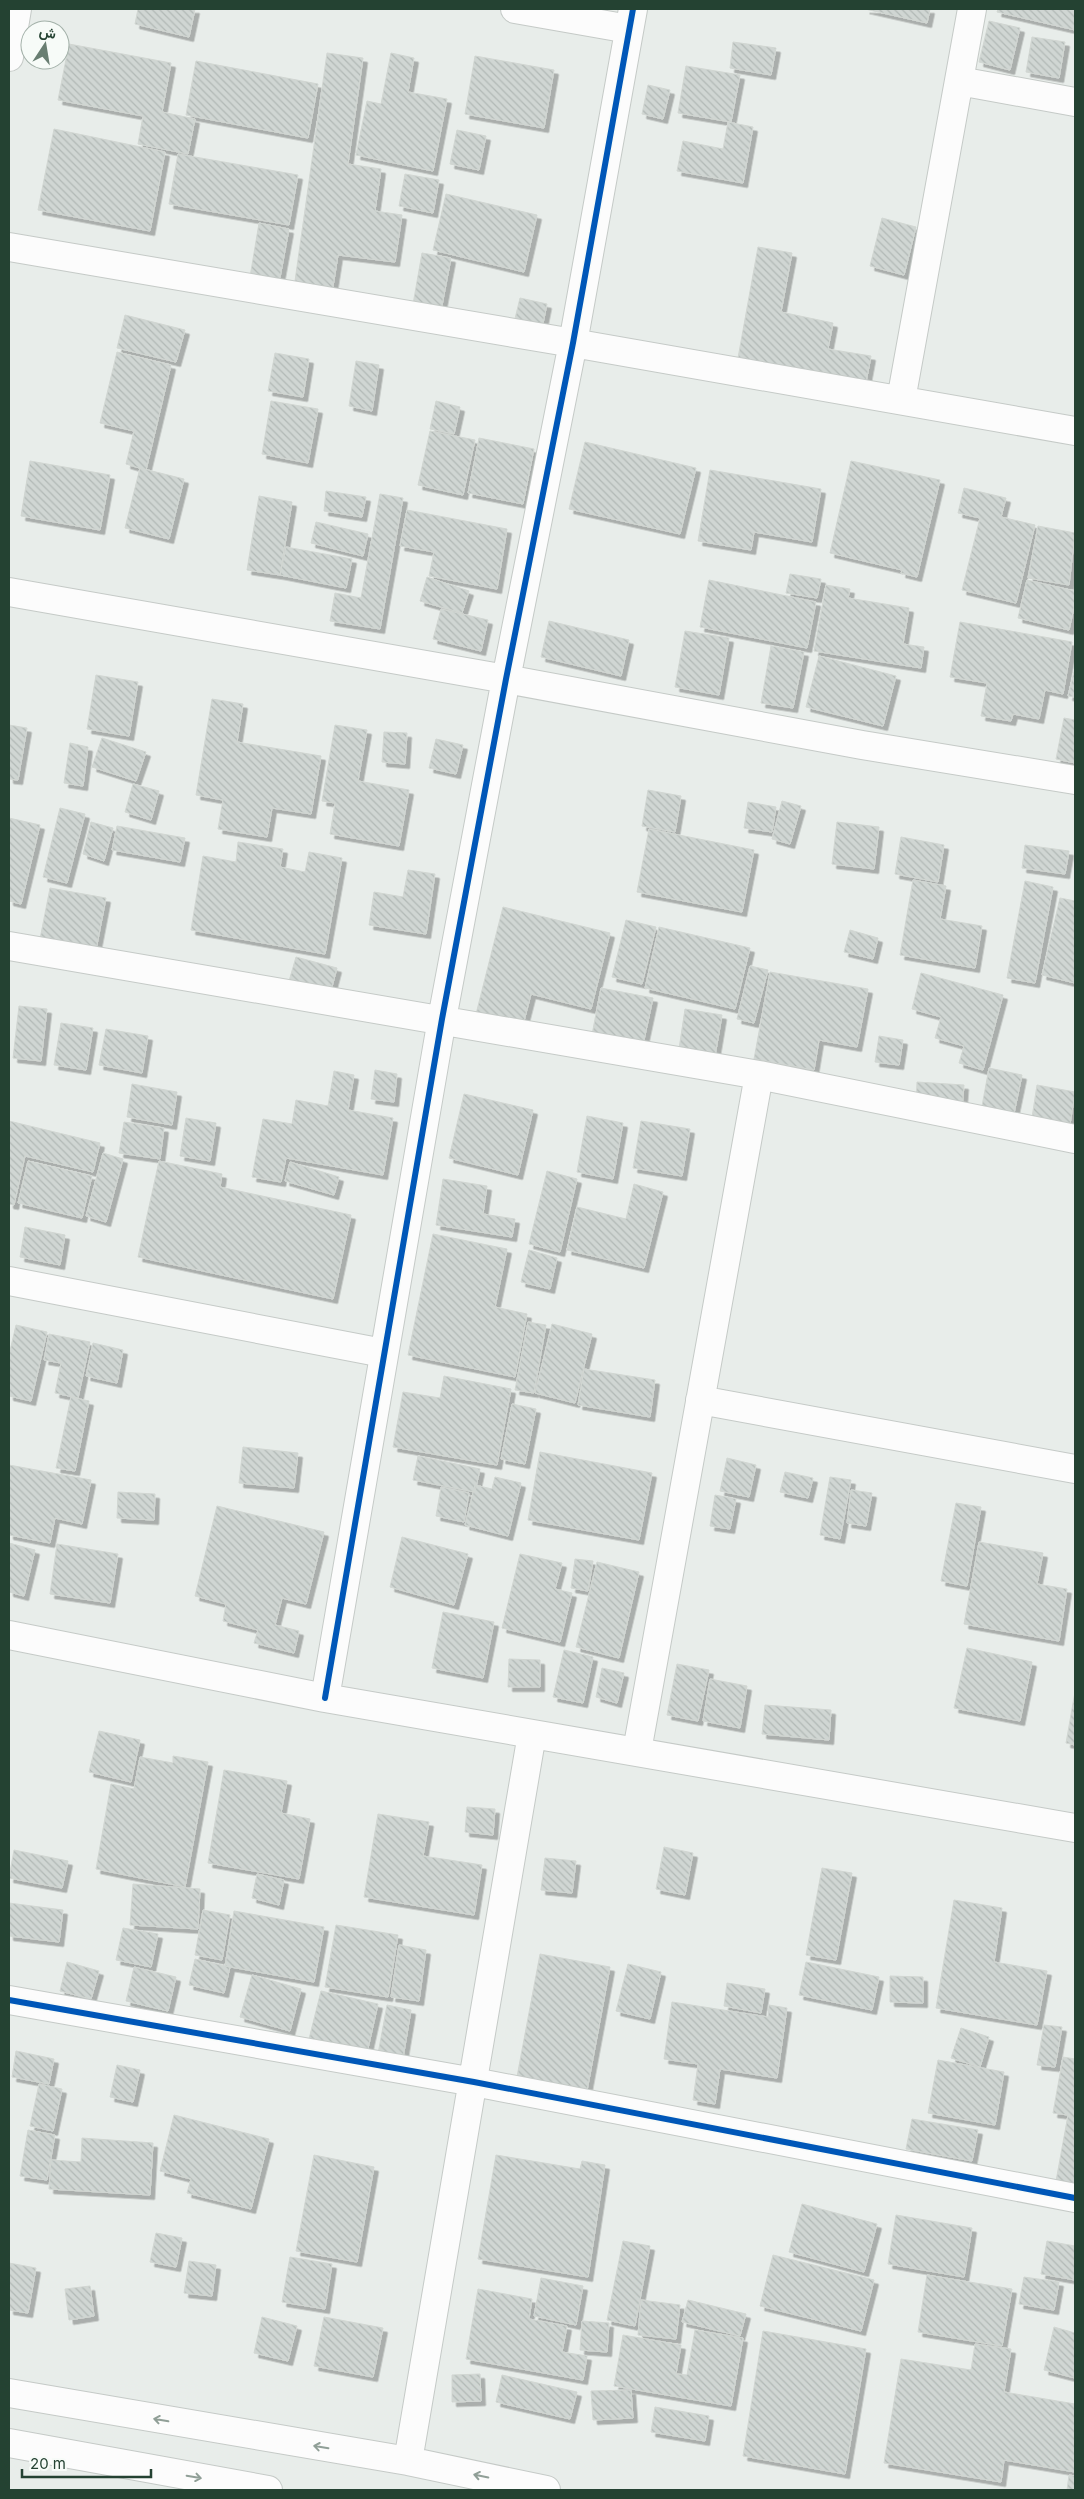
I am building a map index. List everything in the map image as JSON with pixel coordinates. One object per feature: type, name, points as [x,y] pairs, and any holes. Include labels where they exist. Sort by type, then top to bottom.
[{"type":"street","points":[[9,57],[16,9]]},
{"type":"street","points":[[325,1698],[442,1019],[506,679],[573,342],[631,19],[516,9]]},
{"type":"street","points":[[901,400],[972,9]]},
{"type":"street","points":[[959,81],[1075,102]]},
{"type":"street","points":[[9,247],[573,342],[1075,431]]},
{"type":"street","points":[[9,592],[506,679],[862,745],[1075,780]]},
{"type":"street","points":[[9,946],[759,1075],[1075,1138]]},
{"type":"street","points":[[637,1751],[759,1075]]},
{"type":"street","points":[[9,1281],[383,1353]]},
{"type":"street","points":[[700,1400],[1075,1469]]},
{"type":"street","points":[[9,1635],[325,1698],[1075,1828]]},
{"type":"street","points":[[408,2461],[532,1734]]},
{"type":"street","points":[[9,2000],[474,2082],[1075,2198]]},
{"type":"street","points":[[9,2393],[408,2461],[546,2490]]},
{"type":"street","points":[[9,2443],[268,2490]]},
{"type":"building","points":[[138,9],[195,9],[189,37],[135,24]]},
{"type":"building","points":[[865,9],[930,9],[927,23]]},
{"type":"building","points":[[998,9],[1075,9],[1075,30],[997,12]]},
{"type":"building","points":[[989,21],[1020,28],[1010,70],[979,62]]},
{"type":"building","points":[[1032,37],[1065,42],[1059,78],[1026,72]]},
{"type":"building","points":[[733,42],[776,48],[771,75],[730,68]]},
{"type":"building","points":[[70,44],[171,63],[162,112],[195,119],[188,154],[138,144],[143,116],[58,100],[64,70],[70,70]]},
{"type":"building","points":[[327,53],[363,58],[348,164],[381,169],[375,211],[402,215],[395,262],[338,255],[332,293],[294,288]]},
{"type":"building","points":[[391,53],[414,58],[408,92],[447,99],[433,171],[356,155],[367,101],[381,104]]},
{"type":"building","points":[[475,56],[554,70],[544,128],[465,114]]},
{"type":"building","points":[[196,61],[318,84],[308,138],[186,115]]},
{"type":"building","points":[[686,66],[740,75],[731,122],[678,113]]},
{"type":"building","points":[[648,85],[670,90],[663,119],[642,114]]},
{"type":"building","points":[[728,122],[753,127],[743,183],[677,171],[683,141],[723,149]]},
{"type":"building","points":[[54,129],[165,152],[150,231],[38,210]]},
{"type":"building","points":[[457,130],[486,136],[479,170],[450,164]]},
{"type":"building","points":[[178,154],[298,175],[289,225],[169,204]]},
{"type":"building","points":[[405,174],[439,180],[433,213],[399,206]]},
{"type":"building","points":[[446,194],[537,215],[524,272],[433,250]]},
{"type":"building","points":[[882,218],[916,227],[904,275],[870,266]]},
{"type":"building","points":[[259,223],[289,229],[279,283],[250,277]]},
{"type":"building","points":[[758,247],[792,253],[781,312],[833,323],[828,349],[871,356],[864,393],[736,369]]},
{"type":"building","points":[[422,253],[451,258],[440,316],[412,310]]},
{"type":"building","points":[[520,298],[547,304],[541,333],[513,327]]},
{"type":"building","points":[[125,315],[185,330],[176,362],[117,348]]},
{"type":"building","points":[[117,352],[171,365],[146,470],[126,464],[134,431],[100,423]]},
{"type":"building","points":[[275,353],[309,359],[303,397],[268,391]]},
{"type":"building","points":[[356,361],[379,365],[372,411],[349,406]]},
{"type":"building","points":[[271,401],[318,409],[308,463],[262,454]]},
{"type":"building","points":[[436,401],[460,407],[454,434],[430,429]]},
{"type":"building","points":[[430,431],[475,440],[463,495],[418,485]]},
{"type":"building","points":[[479,438],[534,449],[523,504],[468,493]]},
{"type":"building","points":[[585,442],[696,468],[680,534],[569,509]]},
{"type":"building","points":[[30,461],[110,475],[100,530],[21,516]]},
{"type":"building","points":[[851,461],[940,480],[917,577],[901,573],[902,570],[830,553]]},
{"type":"building","points":[[140,468],[184,479],[169,539],[125,528]]},
{"type":"building","points":[[710,470],[821,489],[812,542],[754,532],[751,550],[698,541]]},
{"type":"building","points":[[964,488],[1006,498],[1001,517],[1035,525],[1016,603],[962,590],[980,518],[958,513]]},
{"type":"building","points":[[326,491],[366,497],[362,517],[324,511]]},
{"type":"building","points":[[380,494],[403,498],[380,629],[330,621],[335,593],[361,598]]},
{"type":"building","points":[[259,496],[292,502],[280,575],[247,570]]},
{"type":"building","points":[[407,510],[507,529],[497,589],[429,576],[434,552],[400,546]]},
{"type":"building","points":[[316,522],[368,534],[363,556],[311,543]]},
{"type":"building","points":[[1038,526],[1075,533],[1069,585],[1028,578]]},
{"type":"building","points":[[286,547],[352,559],[346,588],[280,575]]},
{"type":"building","points":[[790,574],[821,579],[817,598],[786,593]]},
{"type":"building","points":[[427,577],[469,591],[462,613],[420,601]]},
{"type":"building","points":[[709,580],[816,602],[807,648],[700,627]]},
{"type":"building","points":[[1027,580],[1075,591],[1075,603],[1069,630],[1018,618]]},
{"type":"building","points":[[826,585],[850,589],[848,598],[909,608],[903,644],[924,647],[921,668],[814,651]]},
{"type":"building","points":[[441,609],[488,620],[481,651],[433,639]]},
{"type":"building","points":[[549,621],[629,640],[621,676],[541,657]]},
{"type":"building","points":[[960,622],[1072,642],[1063,694],[1045,690],[1039,719],[1013,714],[1011,721],[981,716],[987,683],[950,677]]},
{"type":"building","points":[[685,631],[729,638],[719,695],[675,687]]},
{"type":"building","points":[[771,646],[804,652],[793,708],[761,703]]},
{"type":"building","points":[[819,656],[896,676],[883,726],[806,707]]},
{"type":"building","points":[[1075,667],[1075,697],[1068,696]]},
{"type":"building","points":[[96,675],[138,682],[129,736],[87,729]]},
{"type":"building","points":[[212,699],[243,704],[237,742],[321,756],[311,814],[272,808],[267,837],[218,829],[223,800],[196,795]]},
{"type":"building","points":[[1064,718],[1075,720],[1075,763],[1056,759]]},
{"type":"building","points":[[9,725],[27,728],[18,780],[9,779]]},
{"type":"building","points":[[335,725],[367,730],[358,781],[409,790],[399,846],[330,834],[335,803],[322,801]]},
{"type":"building","points":[[384,732],[407,733],[405,764],[382,762]]},
{"type":"building","points":[[102,738],[146,752],[136,781],[92,767]]},
{"type":"building","points":[[436,739],[463,745],[456,774],[429,768]]},
{"type":"building","points":[[70,743],[88,747],[83,786],[64,783]]},
{"type":"building","points":[[133,784],[159,791],[151,820],[125,812]]},
{"type":"building","points":[[648,790],[681,796],[675,832],[642,826]]},
{"type":"building","points":[[782,801],[801,806],[790,844],[772,839]]},
{"type":"building","points":[[748,802],[776,807],[772,832],[744,828]]},
{"type":"building","points":[[60,808],[85,814],[67,883],[43,877]]},
{"type":"building","points":[[9,818],[40,825],[21,904],[9,901]]},
{"type":"building","points":[[91,822],[113,828],[104,861],[83,854]]},
{"type":"building","points":[[837,822],[879,827],[874,869],[832,864]]},
{"type":"building","points":[[117,826],[185,838],[180,862],[112,850]]},
{"type":"building","points":[[649,829],[754,850],[742,912],[637,892]]},
{"type":"building","points":[[901,837],[944,845],[938,882],[895,874]]},
{"type":"building","points":[[238,842],[283,849],[280,867],[305,872],[309,852],[342,858],[325,954],[191,930],[203,856],[236,862]]},
{"type":"building","points":[[1025,845],[1069,851],[1065,874],[1022,868]]},
{"type":"building","points":[[408,870],[435,874],[426,934],[369,925],[374,892],[403,897]]},
{"type":"building","points":[[913,880],[946,886],[940,919],[982,926],[975,968],[900,955]]},
{"type":"building","points":[[1025,881],[1053,887],[1035,983],[1007,978]]},
{"type":"building","points":[[50,888],[106,898],[95,955],[39,944]]},
{"type":"building","points":[[1060,898],[1075,901],[1075,983],[1042,975]]},
{"type":"building","points":[[503,907],[610,933],[591,1009],[531,994],[521,1033],[474,1022]]},
{"type":"building","points":[[626,920],[656,927],[642,984],[612,977]]},
{"type":"building","points":[[659,927],[750,948],[735,1009],[645,988]]},
{"type":"building","points":[[850,930],[878,938],[873,959],[844,952]]},
{"type":"building","points":[[296,957],[337,968],[329,998],[287,988]]},
{"type":"building","points":[[750,966],[768,970],[754,1023],[737,1019]]},
{"type":"building","points":[[770,972],[868,989],[857,1047],[819,1040],[814,1070],[754,1059]]},
{"type":"building","points":[[921,973],[1003,995],[983,1070],[959,1063],[964,1046],[935,1038],[941,1017],[912,1009]]},
{"type":"building","points":[[601,988],[653,998],[641,1054],[590,1045]]},
{"type":"building","points":[[19,1006],[47,1009],[41,1061],[13,1058]]},
{"type":"building","points":[[685,1009],[722,1015],[713,1068],[677,1062]]},
{"type":"building","points":[[61,1023],[93,1028],[86,1070],[54,1065]]},
{"type":"building","points":[[106,1029],[148,1036],[142,1073],[99,1065]]},
{"type":"building","points":[[879,1036],[903,1040],[899,1065],[875,1062]]},
{"type":"building","points":[[989,1068],[1022,1075],[1012,1123],[980,1117]]},
{"type":"building","points":[[375,1070],[397,1074],[394,1102],[371,1099]]},
{"type":"building","points":[[334,1071],[354,1075],[348,1110],[393,1118],[383,1175],[286,1158],[281,1182],[252,1177],[263,1119],[292,1124],[296,1100],[328,1106]]},
{"type":"building","points":[[917,1082],[964,1085],[962,1109],[916,1107]]},
{"type":"building","points":[[132,1084],[177,1092],[172,1125],[127,1117]]},
{"type":"building","points":[[1037,1085],[1075,1092],[1069,1131],[1031,1124]]},
{"type":"building","points":[[464,1094],[533,1110],[518,1175],[449,1158]]},
{"type":"building","points":[[587,1116],[623,1123],[613,1179],[577,1172]]},
{"type":"building","points":[[186,1118],[216,1123],[210,1161],[180,1156]]},
{"type":"building","points":[[9,1121],[100,1143],[93,1172],[25,1156],[14,1205],[9,1204]]},
{"type":"building","points":[[641,1121],[690,1129],[682,1176],[633,1168]]},
{"type":"building","points":[[124,1122],[164,1128],[160,1159],[119,1153]]},
{"type":"building","points":[[103,1153],[123,1159],[106,1222],[86,1216]]},
{"type":"building","points":[[28,1161],[92,1176],[82,1218],[18,1203]]},
{"type":"building","points":[[159,1161],[222,1174],[220,1187],[351,1215],[333,1299],[138,1257]]},
{"type":"building","points":[[290,1162],[339,1177],[334,1195],[285,1181]]},
{"type":"building","points":[[547,1171],[577,1179],[560,1252],[529,1244]]},
{"type":"building","points":[[443,1179],[487,1186],[483,1214],[515,1219],[512,1237],[436,1225]]},
{"type":"building","points":[[634,1184],[663,1192],[644,1268],[567,1250],[577,1207],[626,1219]]},
{"type":"building","points":[[25,1227],[65,1235],[60,1265],[20,1257]]},
{"type":"building","points":[[433,1234],[507,1249],[495,1307],[527,1314],[515,1377],[408,1355]]},
{"type":"building","points":[[529,1250],[557,1258],[550,1289],[521,1282]]},
{"type":"building","points":[[528,1322],[546,1325],[534,1393],[515,1390]]},
{"type":"building","points":[[552,1324],[592,1334],[575,1403],[535,1393]]},
{"type":"building","points":[[16,1325],[47,1332],[31,1401],[9,1396],[9,1355]]},
{"type":"building","points":[[49,1334],[90,1342],[78,1398],[55,1393],[61,1363],[44,1360]]},
{"type":"building","points":[[93,1343],[123,1350],[117,1383],[86,1376]]},
{"type":"building","points":[[584,1369],[655,1380],[650,1417],[578,1405]]},
{"type":"building","points":[[444,1376],[511,1389],[497,1465],[393,1447],[403,1392],[440,1398]]},
{"type":"building","points":[[71,1397],[89,1401],[75,1471],[56,1468]]},
{"type":"building","points":[[512,1404],[536,1409],[525,1464],[501,1459]]},
{"type":"building","points":[[243,1447],[298,1453],[294,1488],[239,1483]]},
{"type":"building","points":[[540,1452],[652,1473],[639,1540],[528,1520]]},
{"type":"building","points":[[418,1456],[480,1469],[475,1492],[413,1480]]},
{"type":"building","points":[[727,1458],[756,1465],[749,1497],[720,1491]]},
{"type":"building","points":[[9,1465],[91,1480],[82,1524],[55,1518],[50,1543],[9,1535]]},
{"type":"building","points":[[785,1472],[813,1478],[808,1498],[780,1492]]},
{"type":"building","points":[[495,1477],[521,1483],[508,1536],[465,1525],[475,1485],[492,1489]]},
{"type":"building","points":[[830,1477],[851,1480],[840,1539],[820,1535]]},
{"type":"building","points":[[441,1487],[469,1493],[464,1522],[436,1516]]},
{"type":"building","points":[[851,1490],[872,1493],[866,1526],[847,1523]]},
{"type":"building","points":[[118,1492],[155,1494],[154,1520],[117,1518]]},
{"type":"building","points":[[715,1495],[736,1499],[730,1529],[710,1526]]},
{"type":"building","points":[[956,1503],[981,1507],[967,1586],[941,1581]]},
{"type":"building","points":[[217,1506],[324,1532],[306,1604],[282,1598],[275,1625],[299,1631],[294,1653],[254,1643],[258,1630],[223,1621],[226,1604],[195,1596]]},
{"type":"building","points":[[402,1537],[468,1554],[454,1605],[390,1587]]},
{"type":"building","points":[[979,1542],[1043,1553],[1037,1584],[1067,1589],[1059,1641],[964,1624]]},
{"type":"building","points":[[9,1543],[35,1550],[24,1596],[9,1592]]},
{"type":"building","points":[[57,1544],[118,1554],[110,1603],[50,1594]]},
{"type":"building","points":[[520,1554],[562,1563],[555,1589],[572,1593],[560,1642],[502,1628]]},
{"type":"building","points":[[575,1559],[593,1561],[588,1591],[571,1588]]},
{"type":"building","points":[[597,1562],[639,1572],[619,1658],[576,1647]]},
{"type":"building","points":[[443,1612],[494,1622],[483,1678],[432,1668]]},
{"type":"building","points":[[967,1648],[1032,1662],[1020,1721],[954,1708]]},
{"type":"building","points":[[564,1650],[593,1657],[583,1703],[553,1697]]},
{"type":"building","points":[[509,1659],[540,1660],[540,1687],[508,1687]]},
{"type":"building","points":[[677,1664],[709,1670],[698,1721],[667,1715]]},
{"type":"building","points":[[602,1668],[624,1673],[617,1703],[596,1697]]},
{"type":"building","points":[[710,1679],[747,1686],[740,1728],[703,1721]]},
{"type":"building","points":[[1075,1692],[1075,1745],[1066,1743]]},
{"type":"building","points":[[765,1705],[831,1710],[829,1740],[762,1734]]},
{"type":"building","points":[[99,1731],[140,1740],[131,1782],[89,1772]]},
{"type":"building","points":[[173,1756],[208,1762],[185,1887],[96,1869],[111,1784],[134,1789],[140,1757],[173,1763]]},
{"type":"building","points":[[224,1770],[287,1781],[281,1813],[310,1819],[299,1879],[208,1863]]},
{"type":"building","points":[[467,1807],[495,1809],[493,1835],[465,1832]]},
{"type":"building","points":[[378,1814],[429,1822],[423,1856],[482,1865],[474,1915],[364,1897]]},
{"type":"building","points":[[664,1847],[693,1853],[685,1895],[656,1889]]},
{"type":"building","points":[[14,1850],[68,1861],[62,1888],[9,1878]]},
{"type":"building","points":[[545,1858],[576,1861],[572,1893],[541,1890]]},
{"type":"building","points":[[822,1868],[852,1873],[836,1960],[806,1955]]},
{"type":"building","points":[[257,1874],[284,1880],[279,1905],[252,1898]]},
{"type":"building","points":[[133,1884],[200,1889],[198,1929],[130,1925]]},
{"type":"building","points":[[954,1900],[1002,1908],[994,1962],[1047,1971],[1037,2025],[936,2008]]},
{"type":"building","points":[[9,1903],[63,1910],[59,1942],[9,1936]]},
{"type":"building","points":[[203,1910],[230,1915],[222,1960],[195,1955]]},
{"type":"building","points":[[234,1911],[324,1927],[314,1982],[225,1966]]},
{"type":"building","points":[[336,1925],[398,1935],[388,1997],[325,1987]]},
{"type":"building","points":[[123,1928],[158,1934],[151,1967],[116,1960]]},
{"type":"building","points":[[399,1945],[426,1950],[419,2001],[391,1997]]},
{"type":"building","points":[[540,1954],[610,1967],[586,2096],[516,2082]]},
{"type":"building","points":[[195,1959],[230,1967],[224,1993],[189,1985]]},
{"type":"building","points":[[67,1962],[99,1971],[91,1999],[60,1991]]},
{"type":"building","points":[[806,1962],[879,1977],[872,2010],[799,1995]]},
{"type":"building","points":[[628,1964],[661,1972],[650,2019],[616,2011]]},
{"type":"building","points":[[134,1967],[176,1977],[168,2011],[126,2001]]},
{"type":"building","points":[[252,1975],[301,1989],[290,2031],[240,2017]]},
{"type":"building","points":[[890,1976],[923,1977],[923,2003],[890,2002]]},
{"type":"building","points":[[727,1983],[765,1989],[761,2013],[724,2006]]},
{"type":"building","points":[[321,1991],[378,2004],[367,2053],[309,2039]]},
{"type":"building","points":[[672,2002],[768,2017],[769,2005],[787,2008],[777,2078],[720,2069],[715,2104],[693,2100],[698,2064],[664,2059]]},
{"type":"building","points":[[387,2005],[411,2010],[403,2058],[378,2054]]},
{"type":"building","points":[[1044,2025],[1062,2027],[1055,2067],[1037,2065]]},
{"type":"building","points":[[961,2028],[989,2037],[980,2067],[951,2058]]},
{"type":"building","points":[[16,2051],[54,2059],[49,2084],[12,2077]]},
{"type":"building","points":[[1063,2057],[1075,2059],[1075,2185],[1056,2181],[1068,2115],[1053,2113]]},
{"type":"building","points":[[938,2060],[1004,2072],[995,2125],[928,2113]]},
{"type":"building","points":[[117,2065],[140,2070],[133,2102],[110,2097]]},
{"type":"building","points":[[39,2084],[62,2089],[53,2131],[30,2126]]},
{"type":"building","points":[[174,2115],[269,2139],[251,2209],[187,2193],[191,2179],[160,2171]]},
{"type":"building","points":[[912,2119],[978,2130],[972,2161],[906,2149]]},
{"type":"building","points":[[28,2130],[55,2135],[47,2180],[20,2176]]},
{"type":"building","points":[[82,2138],[153,2143],[150,2195],[49,2189],[51,2160],[81,2162]]},
{"type":"building","points":[[314,2155],[374,2167],[357,2262],[296,2251]]},
{"type":"building","points":[[496,2155],[580,2169],[582,2161],[605,2165],[588,2277],[478,2259]]},
{"type":"building","points":[[802,2204],[877,2224],[864,2272],[789,2252]]},
{"type":"building","points":[[896,2215],[972,2228],[964,2277],[888,2264]]},
{"type":"building","points":[[156,2233],[182,2238],[176,2267],[150,2262]]},
{"type":"building","points":[[623,2241],[650,2246],[635,2326],[607,2320]]},
{"type":"building","points":[[1047,2241],[1075,2246],[1075,2280],[1041,2274]]},
{"type":"building","points":[[773,2255],[874,2280],[861,2331],[760,2306]]},
{"type":"building","points":[[290,2257],[332,2264],[325,2309],[282,2302]]},
{"type":"building","points":[[189,2261],[216,2265],[212,2296],[184,2293]]},
{"type":"building","points":[[9,2263],[36,2268],[28,2313],[9,2310]]},
{"type":"building","points":[[927,2275],[1012,2289],[1002,2346],[918,2332]]},
{"type":"building","points":[[1024,2277],[1059,2282],[1054,2310],[1019,2304]]},
{"type":"building","points":[[541,2278],[583,2286],[576,2325],[534,2316]]},
{"type":"building","points":[[90,2286],[94,2316],[69,2320],[65,2289]]},
{"type":"building","points":[[478,2289],[532,2299],[529,2319],[567,2326],[562,2352],[587,2356],[583,2380],[466,2359]]},
{"type":"building","points":[[641,2300],[680,2305],[676,2339],[638,2335]]},
{"type":"building","points":[[688,2300],[746,2314],[740,2336],[682,2322]]},
{"type":"building","points":[[262,2317],[297,2326],[288,2361],[254,2353]]},
{"type":"building","points":[[324,2317],[383,2328],[373,2377],[314,2366]]},
{"type":"building","points":[[582,2321],[609,2323],[607,2352],[580,2350]]},
{"type":"building","points":[[1054,2327],[1075,2333],[1075,2378],[1044,2370]]},
{"type":"building","points":[[695,2330],[743,2338],[731,2406],[614,2386],[623,2335],[681,2345],[676,2374],[687,2375]]},
{"type":"building","points":[[763,2331],[866,2349],[845,2474],[743,2456]]},
{"type":"building","points":[[975,2344],[1011,2349],[1004,2392],[1075,2404],[1075,2472],[1004,2460],[1001,2482],[884,2463],[901,2359],[971,2370]]},
{"type":"building","points":[[480,2374],[481,2401],[452,2402],[452,2375]]},
{"type":"building","points":[[502,2375],[577,2392],[570,2419],[496,2402]]},
{"type":"building","points":[[631,2390],[633,2418],[593,2420],[591,2391]]},
{"type":"building","points":[[655,2407],[709,2416],[705,2441],[651,2432]]},
{"type":"building","points":[[1069,2475],[1075,2476],[1075,2490],[1067,2490]]},
{"type":"cycle path","points":[[325,1698],[442,1019],[506,679],[573,343],[633,9]]},
{"type":"cycle path","points":[[9,2000],[474,2082],[1075,2198]]}]
